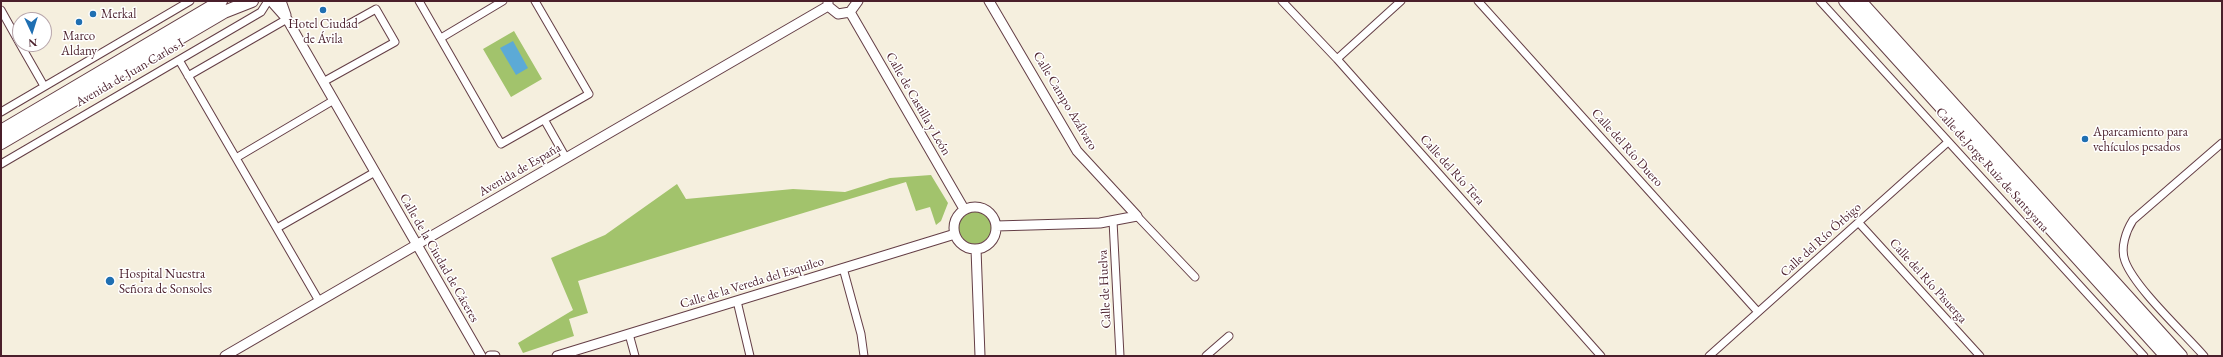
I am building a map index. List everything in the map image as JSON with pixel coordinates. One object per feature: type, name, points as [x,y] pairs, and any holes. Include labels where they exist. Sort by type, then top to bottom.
[{"type":"highway","name":"Avenida de Juan Carlos I","points":[[1,131],[221,1]]},
{"type":"highway","name":"Avenida de Juan Carlos I","points":[[1,143],[224,12],[252,1]]},
{"type":"highway","name":"Calle de Jorge Ruiz de Santayana","points":[[1845,1],[2166,356]]},
{"type":"highway","name":"Calle de Jorge Ruiz de Santayana","points":[[1860,1],[2181,356]]},
{"type":"street","points":[[1,112],[190,1]]},
{"type":"street","name":"Calle de la Ciudad de Cáceres","points":[[269,1],[287,19]]},
{"type":"street","name":"Avenida de Juan Carlos I","points":[[1,164],[261,12],[269,1]]},
{"type":"street","name":"Calle de la Ciudad de Cáceres","points":[[281,1],[287,19],[481,356]]},
{"type":"street","points":[[419,1],[501,144],[545,121],[589,94],[535,1]]},
{"type":"street","points":[[441,38],[503,1]]},
{"type":"street","points":[[828,4],[838,14],[850,12],[858,1]]},
{"type":"street","name":"Calle Campo Azálvaro","points":[[989,1],[1077,151],[1195,277]]},
{"type":"street","name":"Calle del Río Tera","points":[[1282,1],[1337,58],[1602,356]]},
{"type":"street","points":[[1337,58],[1401,1]]},
{"type":"street","name":"Calle del Río Duero","points":[[1478,1],[1758,312]]},
{"type":"street","name":"Calle de Jorge Ruiz de Santayana","points":[[1820,1],[2144,356]]},
{"type":"street","name":"Avenida de España","points":[[225,356],[828,4]]},
{"type":"street","points":[[323,82],[395,42],[376,9],[349,24]]},
{"type":"street","points":[[1,10],[12,30]]},
{"type":"street","name":"Calle de Castilla y León","points":[[850,12],[964,210]]},
{"type":"street","points":[[188,76],[287,19]]},
{"type":"street","points":[[25,52],[44,86]]},
{"type":"street","points":[[179,60],[319,301]]},
{"type":"street","points":[[236,158],[334,100]]},
{"type":"street","points":[[545,121],[566,158]]},
{"type":"street","name":"Calle del Río Órbigo","points":[[1709,356],[1948,142]]},
{"type":"street","points":[[2204,356],[2139,284],[2125,260],[2125,238],[2127,229],[2133,220],[2222,143]]},
{"type":"street","points":[[277,228],[375,172]]},
{"type":"street","points":[[974,207],[985,209],[993,216],[996,226],[994,237],[987,245],[976,249],[967,248],[959,242],[955,234],[954,225],[957,216],[964,210],[974,207]]},
{"type":"street","points":[[996,226],[1113,221],[1137,216]]},
{"type":"street","name":"Calle de Huelva","points":[[1113,221],[1120,356]]},
{"type":"street","name":"Calle del Río Pisuerga","points":[[1859,222],[1980,356]]},
{"type":"street","name":"Calle de la Vereda del Esquileo","points":[[557,356],[955,234]]},
{"type":"street","points":[[976,249],[980,356]]},
{"type":"street","points":[[843,268],[861,334],[864,356]]},
{"type":"street","points":[[737,301],[750,356]]},
{"type":"street","points":[[629,334],[635,356]]},
{"type":"street","points":[[1206,356],[1228,336]]},
{"type":"street","points":[[490,356],[495,356]]},
{"type":"green space","points":[[514,31],[542,79],[511,97],[483,49]]},
{"type":"green space","points":[[931,175],[948,203],[941,221],[936,225],[930,207],[916,211],[906,182],[578,281],[588,313],[569,319],[574,336],[523,353],[518,343],[573,310],[551,258],[605,235],[677,184],[686,199],[793,189],[845,192],[890,178]]},
{"type":"green space","points":[[972,212],[978,212],[988,219],[991,228],[990,234],[984,241],[978,244],[972,244],[962,237],[959,231],[959,225],[966,215]]},
{"type":"water","points":[[513,41],[528,68],[516,75],[500,48]]},
{"type":"place","name":"Hotel Ciudad de Ávila","points":[[323,10]]},
{"type":"place","name":"Merkal","points":[[93,14]]},
{"type":"place","name":"Marco Aldany","points":[[79,22]]},
{"type":"place","name":"Aparcamiento para vehículos pesados","points":[[2085,139]]},
{"type":"place","name":"Hospital Nuestra Señora de Sonsoles","points":[[110,281]]}]
